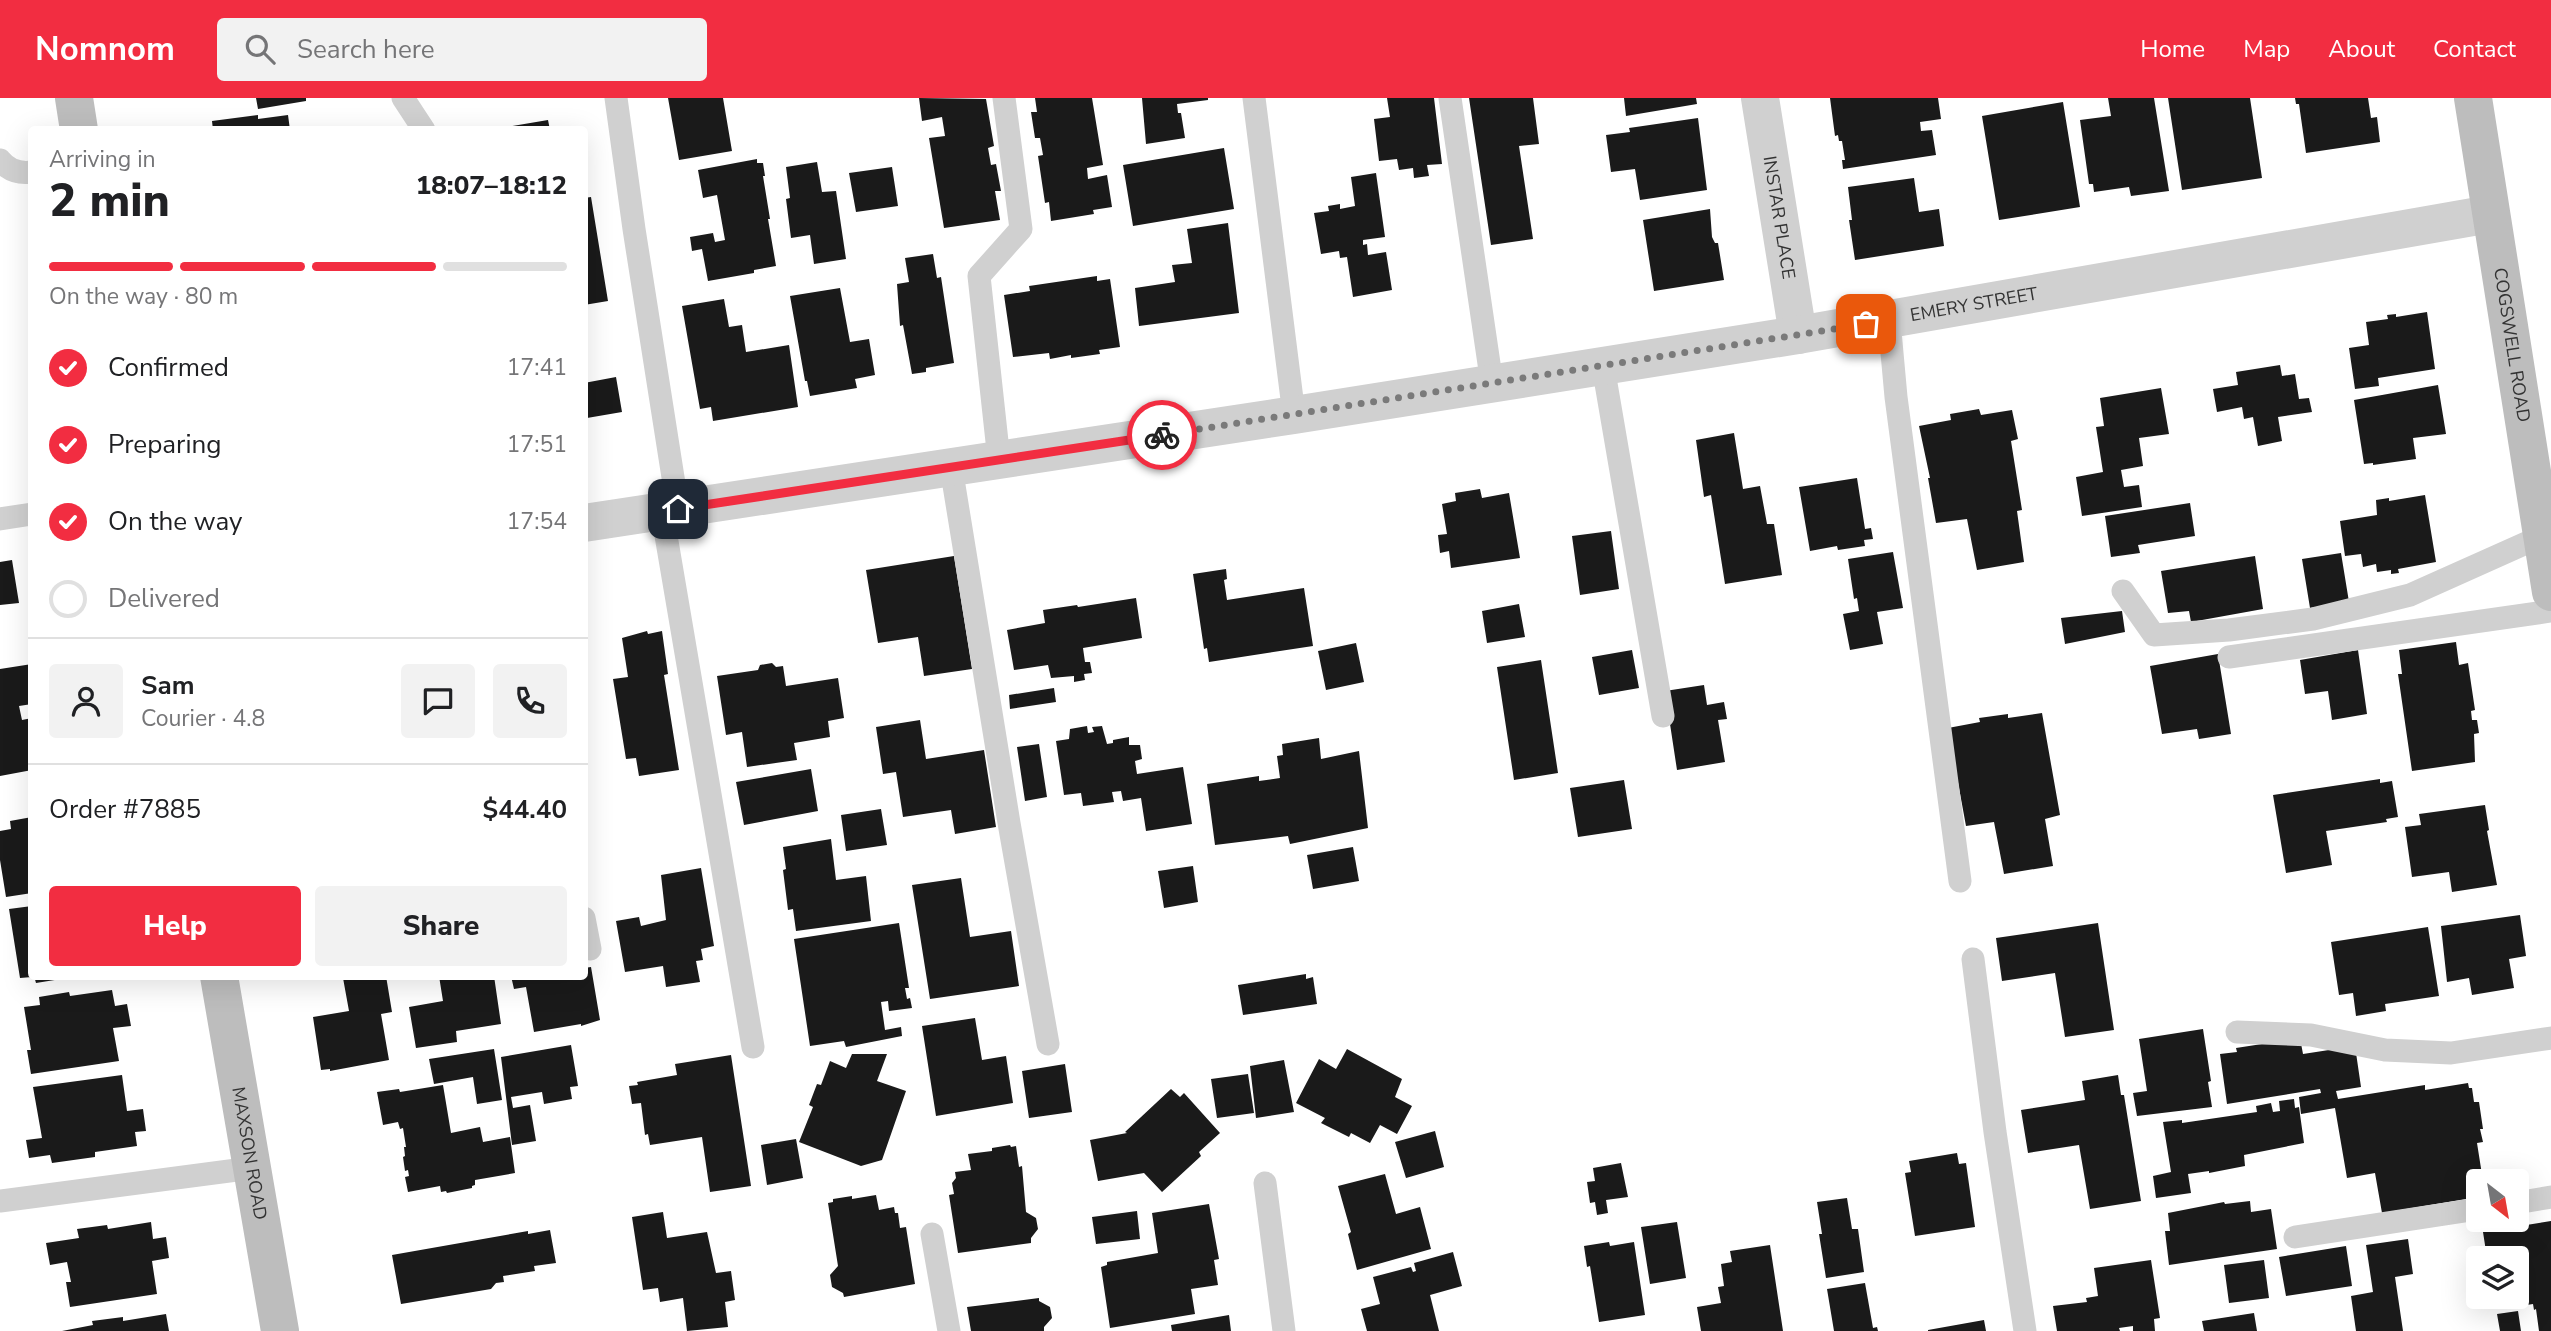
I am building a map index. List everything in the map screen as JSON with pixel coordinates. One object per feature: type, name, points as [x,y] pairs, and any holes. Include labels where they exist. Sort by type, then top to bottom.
[{"type":"street","points":[[74,98],[78,126]]},
{"type":"street","name":"INSTAR PLACE","points":[[1760,98],[1798,335]]},
{"type":"street","name":"COGSWELL ROAD","points":[[2473,98],[2551,592]]},
{"type":"street","name":"EMERY STREET","points":[[588,522],[1798,335],[2490,214]]},
{"type":"street","name":"MAXSON ROAD","points":[[220,980],[280,1331]]},
{"type":"lane","points":[[403,98],[421,126]]},
{"type":"lane","points":[[616,98],[670,510],[753,1047]]},
{"type":"lane","points":[[999,460],[979,276],[1021,229],[1004,98]]},
{"type":"lane","points":[[1254,98],[1294,415]]},
{"type":"lane","points":[[1450,98],[1492,384]]},
{"type":"lane","points":[[0,160],[6,168],[28,173]]},
{"type":"lane","points":[[1889,320],[1896,397],[1960,881]]},
{"type":"lane","points":[[1603,366],[1663,716]]},
{"type":"lane","points":[[951,467],[1048,1044]]},
{"type":"lane","points":[[0,519],[28,515]]},
{"type":"lane","points":[[2123,591],[2154,635],[2265,625],[2313,619],[2410,595],[2546,548]]},
{"type":"lane","points":[[2229,657],[2551,611]]},
{"type":"lane","points":[[588,939],[590,949]]},
{"type":"lane","points":[[1973,959],[1995,1132],[2025,1331]]},
{"type":"lane","points":[[2237,1032],[2311,1035],[2385,1050],[2451,1053],[2551,1038]]},
{"type":"lane","points":[[0,1201],[251,1168]]},
{"type":"lane","points":[[1265,1182],[1284,1331]]},
{"type":"lane","points":[[2529,1201],[2551,1198]]},
{"type":"lane","points":[[2295,1237],[2466,1211]]},
{"type":"lane","points":[[932,1234],[949,1331]]},
{"type":"building","points":[[256,98],[306,98],[306,101],[258,109]]},
{"type":"building","points":[[668,98],[723,98],[732,151],[679,160]]},
{"type":"building","points":[[919,98],[986,99],[994,146],[988,148],[991,165],[996,164],[1001,191],[995,191],[1000,220],[944,228],[929,138],[945,136],[942,117],[922,121]]},
{"type":"building","points":[[1035,98],[1092,98],[1103,165],[1087,168],[1088,179],[1107,175],[1112,207],[1093,210],[1094,214],[1051,221],[1049,202],[1045,203],[1038,156],[1043,155],[1040,138],[1035,138],[1031,112],[1037,112]]},
{"type":"building","points":[[1142,98],[1208,100],[1177,104],[1185,138],[1146,144]]},
{"type":"building","points":[[1387,98],[1434,98],[1442,164],[1427,165],[1429,176],[1414,178],[1413,168],[1399,170],[1397,159],[1379,161],[1374,119],[1390,117]]},
{"type":"building","points":[[1469,98],[1533,98],[1539,144],[1519,146],[1533,239],[1491,245]]},
{"type":"building","points":[[1624,98],[1696,98],[1697,104],[1626,116]]},
{"type":"building","points":[[1830,98],[1938,98],[1941,119],[1920,122],[1921,131],[1932,130],[1936,155],[1843,169],[1842,160],[1845,160],[1842,141],[1839,141],[1838,135],[1835,136]]},
{"type":"building","points":[[2108,98],[2154,98],[2169,191],[2131,196],[2129,187],[2094,192],[2093,184],[2089,184],[2080,120],[2111,116]]},
{"type":"building","points":[[2168,98],[2250,98],[2262,178],[2182,190]]},
{"type":"building","points":[[2295,98],[2368,98],[2371,118],[2377,117],[2380,142],[2306,153],[2299,104],[2296,104]]},
{"type":"building","points":[[2063,102],[2080,207],[1999,220],[1982,116]]},
{"type":"building","points":[[258,115],[258,119],[288,115],[289,126],[213,126],[212,121]]},
{"type":"building","points":[[1698,118],[1707,190],[1640,200],[1635,169],[1611,172],[1606,135],[1630,132],[1629,128]]},
{"type":"building","points":[[548,120],[549,126],[513,126]]},
{"type":"building","points":[[1224,148],[1234,209],[1133,226],[1123,165]]},
{"type":"building","points":[[757,159],[757,163],[763,163],[776,266],[708,281],[702,249],[692,251],[690,237],[713,233],[715,242],[725,240],[717,195],[703,198],[698,170]]},
{"type":"building","points":[[817,162],[822,192],[836,191],[846,259],[814,264],[810,235],[791,238],[786,199],[790,198],[786,167]]},
{"type":"building","points":[[892,167],[898,206],[856,212],[849,173]]},
{"type":"building","points":[[1376,173],[1385,237],[1363,240],[1363,245],[1367,244],[1368,255],[1386,252],[1392,290],[1353,297],[1347,257],[1340,258],[1339,251],[1321,254],[1314,213],[1329,211],[1328,206],[1340,204],[1340,209],[1355,206],[1351,177]]},
{"type":"building","points":[[1914,178],[1919,212],[1939,209],[1944,246],[1855,260],[1849,220],[1852,220],[1848,187]]},
{"type":"building","points":[[588,197],[591,197],[608,301],[588,304]]},
{"type":"building","points":[[1710,209],[1712,237],[1715,243],[1718,243],[1724,280],[1654,291],[1643,220]]},
{"type":"building","points":[[1228,223],[1239,313],[1139,326],[1135,288],[1175,282],[1172,265],[1192,263],[1187,229]]},
{"type":"building","points":[[933,254],[937,278],[941,277],[954,363],[926,368],[926,372],[912,374],[903,325],[900,326],[897,284],[909,282],[905,258]]},
{"type":"building","points":[[1097,276],[1097,281],[1110,279],[1120,347],[1099,350],[1100,354],[1071,358],[1071,355],[1050,359],[1049,353],[1013,357],[1004,295],[1030,291],[1029,286]]},
{"type":"building","points":[[840,288],[850,342],[869,339],[875,375],[855,379],[857,388],[810,396],[790,296]]},
{"type":"building","points":[[724,299],[729,327],[742,325],[746,352],[789,345],[798,407],[713,421],[711,407],[700,409],[682,306]]},
{"type":"building","points":[[2427,312],[2435,369],[2378,378],[2379,386],[2355,389],[2349,348],[2369,345],[2366,322],[2388,319],[2387,315],[2396,314],[2396,317]]},
{"type":"building","points":[[2280,365],[2282,376],[2295,374],[2299,399],[2309,398],[2312,412],[2278,417],[2282,441],[2258,446],[2253,417],[2244,419],[2242,407],[2217,412],[2213,389],[2238,385],[2236,372]]},
{"type":"building","points":[[616,377],[622,412],[588,418],[588,382]]},
{"type":"building","points":[[2438,385],[2446,434],[2413,438],[2416,459],[2364,464],[2354,400]]},
{"type":"building","points":[[2161,388],[2169,434],[2139,438],[2143,466],[2121,470],[2124,487],[2139,485],[2142,507],[2082,516],[2076,477],[2103,472],[2096,427],[2104,426],[2100,398]]},
{"type":"building","points":[[1979,409],[1981,415],[2012,410],[2018,439],[2011,441],[2022,510],[2017,511],[2024,562],[1977,570],[1967,519],[1936,523],[1919,426],[1951,420],[1950,414]]},
{"type":"building","points":[[1734,433],[1743,489],[1760,486],[1767,524],[1774,524],[1782,575],[1725,584],[1711,495],[1704,497],[1696,440]]},
{"type":"building","points":[[1857,478],[1865,529],[1871,528],[1873,539],[1864,540],[1865,546],[1838,550],[1837,546],[1810,551],[1799,487]]},
{"type":"building","points":[[1480,489],[1482,498],[1509,493],[1520,558],[1451,568],[1449,551],[1440,553],[1438,535],[1447,534],[1442,504],[1456,501],[1455,493]]},
{"type":"building","points":[[2425,495],[2436,562],[2398,569],[2399,573],[2391,574],[2391,570],[2377,572],[2376,564],[2363,567],[2361,554],[2345,556],[2340,521],[2377,515],[2376,500],[2389,498],[2389,501]]},
{"type":"building","points":[[2190,503],[2195,536],[2138,545],[2140,553],[2111,557],[2105,516]]},
{"type":"building","points":[[1611,531],[1619,589],[1580,595],[1572,536]]},
{"type":"building","points":[[1893,552],[1903,608],[1877,612],[1883,644],[1850,650],[1843,614],[1859,611],[1857,598],[1854,599],[1848,559]]},
{"type":"building","points":[[2341,553],[2349,602],[2310,608],[2302,559]]},
{"type":"building","points":[[954,556],[972,669],[924,676],[918,637],[878,643],[866,570]]},
{"type":"building","points":[[2255,556],[2263,609],[2191,622],[2189,611],[2168,613],[2161,571]]},
{"type":"building","points":[[12,560],[19,603],[0,605],[0,562]]},
{"type":"building","points":[[1226,569],[1227,579],[1224,580],[1227,600],[1304,588],[1313,646],[1209,662],[1207,648],[1204,649],[1193,574]]},
{"type":"building","points":[[1136,598],[1142,638],[1083,648],[1085,662],[1090,662],[1092,673],[1084,674],[1085,680],[1074,682],[1074,676],[1051,678],[1048,665],[1014,670],[1007,630],[1045,623],[1043,610]]},
{"type":"building","points":[[1519,604],[1525,637],[1487,643],[1482,611]]},
{"type":"building","points":[[2122,611],[2125,632],[2065,644],[2061,618]]},
{"type":"building","points":[[647,631],[648,634],[662,631],[668,674],[664,675],[679,770],[639,776],[636,758],[626,759],[613,679],[628,677],[622,638]]},
{"type":"building","points":[[2456,642],[2459,665],[2468,663],[2475,710],[2471,711],[2472,720],[2477,720],[2479,733],[2474,734],[2475,762],[2412,771],[2398,674],[2402,674],[2399,650]]},
{"type":"building","points":[[1356,643],[1364,682],[1326,690],[1318,651]]},
{"type":"building","points":[[1632,650],[1639,688],[1599,695],[1592,657]]},
{"type":"building","points":[[2358,650],[2367,714],[2332,720],[2328,691],[2305,694],[2300,660]]},
{"type":"building","points":[[2218,654],[2231,734],[2199,739],[2197,729],[2162,734],[2150,666]]},
{"type":"building","points":[[1541,660],[1558,773],[1514,780],[1497,667]]},
{"type":"building","points":[[772,663],[776,667],[783,666],[786,686],[838,678],[844,718],[828,721],[830,737],[794,743],[797,760],[747,767],[742,732],[726,735],[717,676],[758,670],[760,665]]},
{"type":"building","points":[[28,665],[28,705],[19,706],[22,720],[28,719],[28,771],[0,776],[0,669]]},
{"type":"building","points":[[1704,685],[1707,705],[1724,702],[1727,719],[1718,720],[1725,762],[1677,770],[1665,691]]},
{"type":"building","points":[[1054,688],[1056,702],[1010,709],[1009,695]]},
{"type":"building","points":[[2042,713],[2060,815],[2045,819],[2053,866],[2004,874],[1994,822],[1966,826],[1948,728],[1980,722],[1979,718],[2008,714],[2008,718]]},
{"type":"building","points":[[920,720],[926,759],[984,750],[996,827],[955,834],[951,810],[903,817],[896,772],[883,774],[876,727]]},
{"type":"building","points":[[1087,726],[1088,733],[1094,732],[1092,727],[1102,726],[1107,744],[1129,737],[1129,745],[1140,745],[1142,759],[1135,761],[1137,774],[1183,767],[1192,824],[1146,831],[1141,798],[1123,801],[1121,791],[1112,792],[1114,802],[1083,806],[1081,793],[1064,795],[1056,741],[1069,739],[1070,729]]},
{"type":"building","points":[[1319,738],[1321,759],[1359,751],[1368,828],[1290,844],[1288,836],[1215,845],[1207,784],[1259,776],[1259,781],[1280,778],[1277,756],[1283,755],[1282,744]]},
{"type":"building","points":[[1039,744],[1047,797],[1025,801],[1017,747]]},
{"type":"building","points":[[811,769],[818,811],[744,825],[736,782]]},
{"type":"building","points":[[2380,779],[2380,783],[2392,781],[2398,817],[2386,819],[2387,822],[2326,831],[2332,865],[2286,873],[2273,795]]},
{"type":"building","points":[[1624,780],[1632,829],[1578,837],[1570,788]]},
{"type":"building","points":[[2485,805],[2497,885],[2452,892],[2449,872],[2412,877],[2405,827],[2421,825],[2419,814]]},
{"type":"building","points":[[881,809],[887,845],[846,851],[841,815]]},
{"type":"building","points":[[28,818],[28,894],[6,897],[0,860],[0,831],[11,829],[10,821]]},
{"type":"building","points":[[831,839],[836,880],[866,876],[871,921],[796,931],[793,909],[788,910],[783,847]]},
{"type":"building","points":[[1353,847],[1359,881],[1313,889],[1307,855]]},
{"type":"building","points":[[1193,866],[1198,902],[1164,908],[1158,871]]},
{"type":"building","points":[[701,868],[714,946],[701,949],[703,960],[696,961],[700,982],[666,987],[663,966],[625,972],[616,921],[639,917],[641,926],[666,920],[661,875]]},
{"type":"building","points":[[961,878],[970,937],[1011,931],[1019,986],[930,999],[912,885]]},
{"type":"building","points":[[28,907],[28,977],[20,978],[9,909]]},
{"type":"building","points":[[2520,915],[2526,956],[2509,959],[2514,988],[2472,995],[2469,978],[2447,982],[2441,926]]},
{"type":"building","points":[[899,923],[909,988],[905,988],[912,1008],[889,1011],[888,1001],[881,1002],[885,1030],[901,1027],[902,1036],[846,1047],[844,1041],[810,1046],[794,939]]},
{"type":"building","points":[[2098,923],[2114,1030],[2065,1037],[2055,973],[2002,981],[1996,938]]},
{"type":"building","points":[[2428,927],[2439,996],[2385,1004],[2386,1011],[2356,1016],[2353,993],[2339,995],[2331,942]]},
{"type":"building","points":[[588,967],[591,967],[600,1020],[581,1026],[534,1032],[526,987],[514,989],[512,980],[588,980]]},
{"type":"building","points":[[1306,974],[1306,979],[1313,977],[1317,1004],[1243,1015],[1238,985]]},
{"type":"building","points":[[343,980],[387,980],[392,1012],[381,1014],[389,1060],[330,1071],[321,1070],[313,1017],[349,1011]]},
{"type":"building","points":[[440,980],[495,980],[501,1024],[456,1031],[457,1042],[416,1048],[409,1007],[443,1001]]},
{"type":"building","points":[[112,990],[115,1006],[127,1004],[131,1026],[113,1028],[119,1061],[31,1074],[27,1050],[31,1050],[24,1007],[40,1005],[39,997],[69,992],[70,996]]},
{"type":"building","points":[[975,1018],[982,1060],[1006,1056],[1013,1103],[936,1116],[922,1026]]},
{"type":"building","points":[[2203,1029],[2212,1107],[2137,1116],[2133,1093],[2147,1091],[2139,1039]]},
{"type":"building","points":[[2300,1038],[2303,1054],[2355,1046],[2361,1087],[2336,1091],[2338,1099],[2425,1085],[2425,1090],[2468,1083],[2469,1088],[2472,1088],[2474,1102],[2479,1102],[2483,1142],[2477,1143],[2481,1169],[2466,1169],[2466,1199],[2382,1213],[2375,1173],[2347,1178],[2335,1108],[2301,1114],[2299,1097],[2321,1093],[2320,1089],[2227,1104],[2220,1054],[2237,1052],[2236,1048]]},
{"type":"building","points":[[571,1045],[578,1086],[570,1087],[572,1099],[544,1104],[542,1092],[511,1097],[513,1108],[530,1105],[536,1141],[512,1145],[501,1057]]},
{"type":"building","points":[[494,1049],[502,1100],[477,1104],[473,1077],[434,1084],[429,1059]]},
{"type":"building","points":[[1347,1049],[1402,1079],[1395,1097],[1412,1106],[1397,1134],[1380,1125],[1370,1143],[1351,1133],[1349,1137],[1321,1123],[1325,1118],[1296,1103],[1319,1059],[1336,1069]]},
{"type":"building","points":[[852,1054],[887,1054],[877,1081],[906,1091],[882,1160],[861,1166],[799,1142],[813,1107],[809,1105],[817,1084],[821,1085],[830,1061],[846,1068]]},
{"type":"building","points":[[731,1055],[751,1186],[710,1192],[702,1137],[650,1145],[648,1134],[645,1135],[641,1103],[632,1104],[629,1086],[638,1085],[637,1082],[677,1075],[675,1064]]},
{"type":"building","points":[[1284,1060],[1294,1112],[1256,1118],[1250,1066]]},
{"type":"building","points":[[1065,1064],[1072,1112],[1029,1118],[1022,1071]]},
{"type":"building","points":[[1248,1074],[1254,1113],[1217,1118],[1211,1079]]},
{"type":"building","points":[[122,1075],[127,1111],[143,1109],[146,1131],[135,1132],[137,1146],[95,1152],[95,1157],[52,1163],[50,1155],[29,1158],[26,1140],[42,1138],[33,1087]]},
{"type":"building","points":[[2118,1075],[2121,1095],[2124,1095],[2141,1201],[2090,1209],[2079,1145],[2028,1153],[2021,1110],[2085,1100],[2082,1081]]},
{"type":"building","points":[[443,1085],[451,1133],[480,1127],[483,1142],[510,1137],[515,1173],[475,1180],[472,1188],[447,1193],[441,1192],[440,1186],[408,1192],[405,1177],[409,1176],[408,1170],[405,1171],[403,1157],[406,1147],[403,1128],[400,1129],[398,1122],[383,1125],[377,1092],[399,1089],[400,1092]]},
{"type":"building","points":[[1171,1089],[1180,1097],[1184,1093],[1220,1133],[1199,1152],[1201,1156],[1162,1192],[1144,1173],[1098,1181],[1090,1140],[1127,1133],[1125,1132]]},
{"type":"building","points":[[2294,1099],[2295,1108],[2299,1107],[2304,1143],[2244,1155],[2245,1166],[2188,1174],[2191,1193],[2156,1198],[2153,1176],[2171,1172],[2163,1122],[2182,1120],[2182,1123],[2257,1112],[2256,1106],[2271,1103],[2273,1112],[2280,1111],[2279,1101]]},
{"type":"building","points":[[1435,1131],[1444,1167],[1406,1178],[1395,1142]]},
{"type":"building","points":[[796,1139],[803,1178],[767,1185],[761,1145]]},
{"type":"building","points":[[1016,1146],[1019,1167],[1022,1166],[1026,1212],[1036,1218],[1038,1229],[1031,1238],[1031,1243],[958,1253],[949,1195],[954,1194],[952,1183],[956,1178],[955,1172],[971,1170],[968,1154]]},
{"type":"building","points":[[1957,1153],[1959,1164],[1966,1163],[1975,1227],[1915,1236],[1905,1173],[1911,1172],[1909,1161]]},
{"type":"building","points":[[1621,1163],[1628,1197],[1606,1200],[1608,1213],[1597,1215],[1595,1202],[1590,1203],[1587,1182],[1595,1181],[1593,1168]]},
{"type":"building","points":[[1385,1174],[1396,1214],[1420,1207],[1431,1249],[1357,1270],[1348,1234],[1351,1232],[1338,1186]]},
{"type":"building","points":[[876,1195],[879,1210],[894,1207],[895,1213],[898,1213],[900,1228],[906,1227],[915,1284],[844,1297],[843,1293],[832,1287],[830,1275],[838,1266],[828,1203],[833,1202],[833,1199]]},
{"type":"building","points":[[1847,1198],[1852,1229],[1858,1229],[1864,1272],[1826,1278],[1817,1202]]},
{"type":"building","points":[[2250,1201],[2251,1212],[2271,1209],[2277,1249],[2169,1265],[2165,1231],[2170,1231],[2168,1213],[2224,1202]]},
{"type":"building","points":[[1209,1204],[1219,1259],[1214,1260],[1218,1285],[1191,1289],[1195,1314],[1110,1328],[1101,1267],[1107,1265],[1107,1262],[1158,1253],[1152,1213]]},
{"type":"building","points":[[1137,1211],[1140,1239],[1096,1244],[1092,1217]]},
{"type":"building","points":[[663,1212],[667,1238],[707,1232],[716,1273],[731,1271],[735,1300],[725,1302],[728,1327],[687,1331],[683,1298],[660,1302],[658,1288],[643,1290],[632,1217]]},
{"type":"building","points":[[2551,1221],[2551,1331],[2539,1331],[2536,1309],[2534,1310],[2533,1304],[2529,1305],[2529,1246],[2485,1246],[2483,1232],[2529,1232],[2529,1225]]},
{"type":"building","points":[[151,1222],[153,1239],[166,1237],[169,1258],[152,1261],[157,1294],[70,1307],[66,1282],[71,1282],[67,1262],[50,1265],[46,1243],[79,1238],[77,1229],[107,1225],[108,1229]]},
{"type":"building","points":[[1677,1222],[1686,1278],[1650,1284],[1641,1227]]},
{"type":"building","points":[[550,1230],[556,1263],[534,1266],[535,1271],[503,1276],[504,1282],[496,1283],[491,1289],[401,1304],[392,1255],[528,1231],[528,1234]]},
{"type":"building","points":[[2408,1239],[2413,1274],[2395,1277],[2403,1331],[2356,1331],[2351,1296],[2373,1292],[2366,1245]]},
{"type":"building","points":[[1609,1242],[1610,1246],[1634,1242],[1645,1315],[1599,1322],[1584,1246]]},
{"type":"building","points":[[1770,1245],[1783,1331],[1701,1331],[1697,1307],[1721,1303],[1718,1287],[1724,1286],[1721,1264],[1732,1262],[1730,1251]]},
{"type":"building","points":[[2346,1246],[2352,1286],[2286,1296],[2279,1257]]},
{"type":"building","points":[[1453,1252],[1462,1286],[1430,1295],[1439,1331],[1367,1331],[1361,1309],[1380,1304],[1373,1277],[1411,1267],[1413,1272],[1416,1271],[1414,1263]]},
{"type":"building","points":[[2151,1260],[2160,1318],[2154,1319],[2155,1331],[2133,1331],[2133,1326],[2119,1328],[2120,1331],[2057,1331],[2053,1306],[2087,1302],[2086,1298],[2098,1296],[2094,1268]]},
{"type":"building","points":[[2264,1260],[2269,1298],[2229,1303],[2224,1265]]},
{"type":"building","points":[[1865,1283],[1873,1328],[1877,1327],[1878,1331],[1834,1331],[1827,1289]]},
{"type":"building","points":[[1039,1298],[1039,1301],[1050,1307],[1052,1318],[1044,1331],[971,1331],[967,1307]]},
{"type":"building","points":[[2518,1311],[2521,1331],[2500,1331],[2497,1314]]},
{"type":"building","points":[[2254,1313],[2257,1331],[2204,1331],[2202,1321]]},
{"type":"building","points":[[166,1314],[169,1331],[62,1331],[93,1325],[92,1321],[123,1317],[123,1321]]},
{"type":"building","points":[[1229,1315],[1231,1331],[1172,1331],[1171,1325]]},
{"type":"building","points":[[1984,1320],[1986,1331],[1928,1331],[1928,1330]]},
{"type":"way so far","points":[[1162,435],[1866,324]]},
{"type":"route","points":[[678,509],[1162,435]]}]
